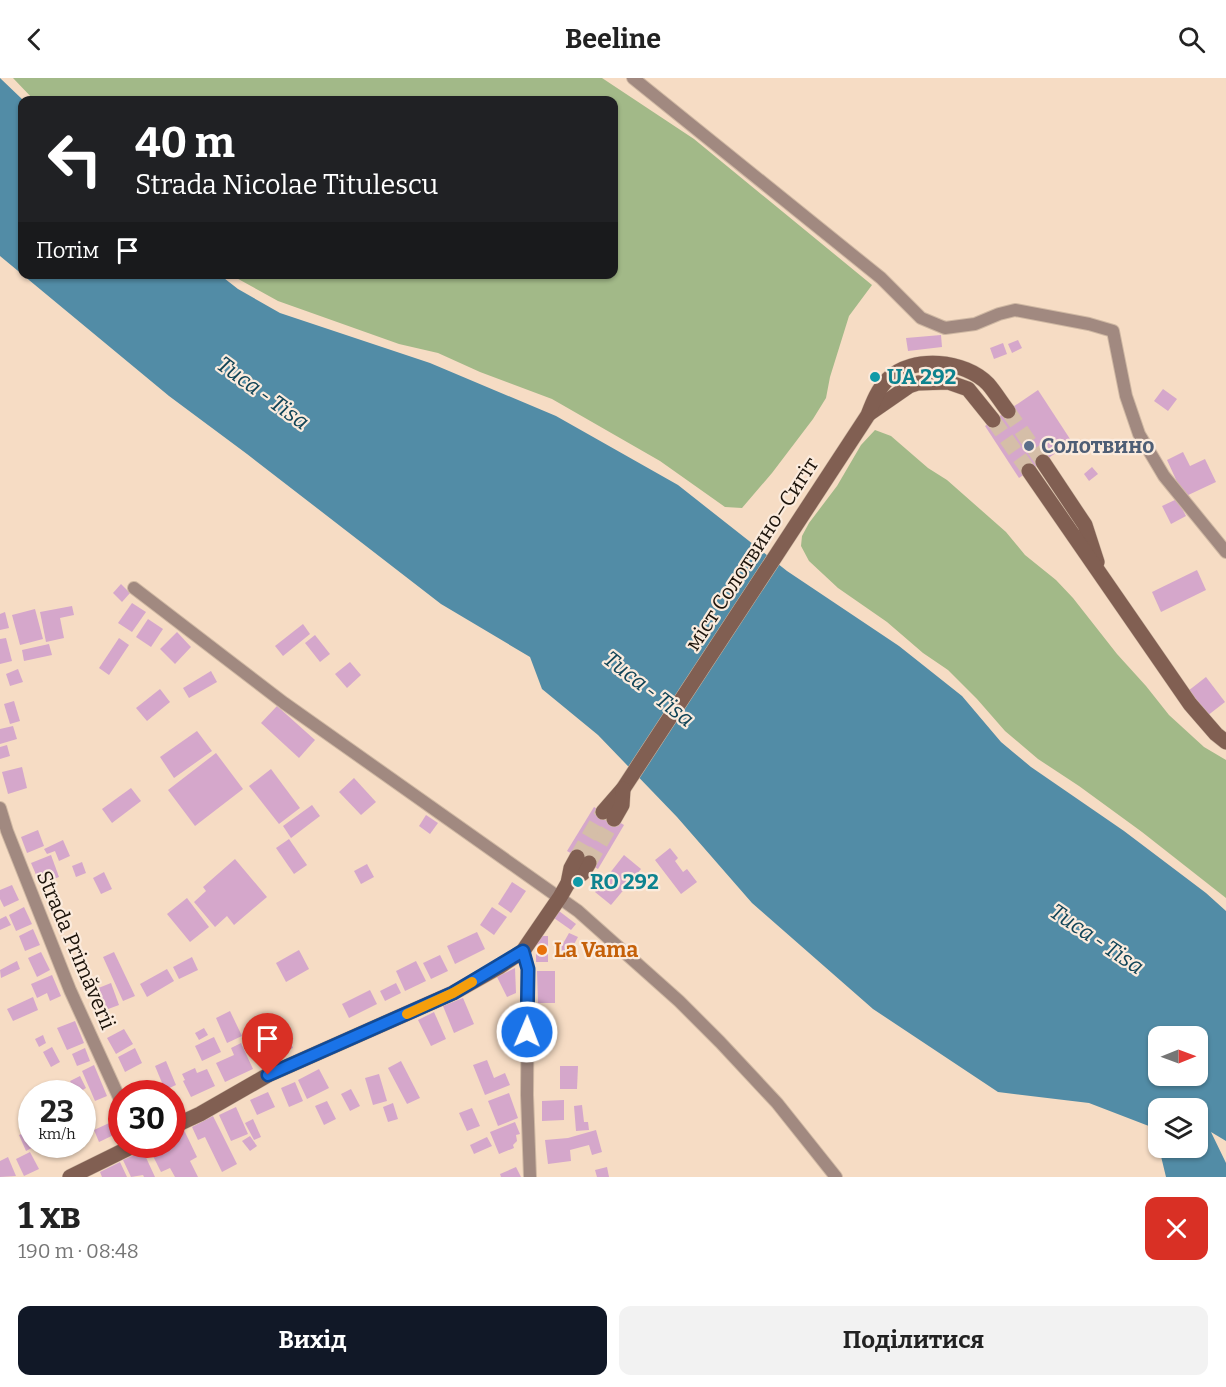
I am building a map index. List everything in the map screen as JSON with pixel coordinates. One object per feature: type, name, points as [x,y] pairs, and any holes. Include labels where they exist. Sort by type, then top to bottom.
[{"type":"street","points":[[633,78],[872,271],[921,318],[945,328],[975,324],[1015,310],[1089,324],[1113,331],[1126,396],[1139,434],[1164,476],[1226,552]]},
{"type":"street","points":[[865,419],[878,390],[890,377],[905,368],[932,364],[949,365],[977,376],[987,384],[1008,411]]},
{"type":"street","points":[[865,419],[909,386],[948,382],[968,389],[993,420]]},
{"type":"street","name":"міст Солотвино–Сигіт","points":[[609,816],[622,805],[627,784],[865,419]]},
{"type":"street","points":[[1043,462],[1085,525],[1101,577]]},
{"type":"street","points":[[1029,471],[1190,704],[1226,742]]},
{"type":"street","points":[[134,588],[284,703],[560,897],[621,949],[720,1042],[777,1103],[836,1177]]},
{"type":"street","name":"Strada Primăverii","points":[[0,808],[70,990],[111,1080]]},
{"type":"street","points":[[186,1120],[268,1075],[453,993],[523,951],[568,883],[583,873],[583,860]]},
{"type":"street","points":[[523,951],[528,969],[527,1095],[530,1177]]},
{"type":"street","points":[[70,1177],[109,1158]]},
{"type":"green space","points":[[13,78],[602,78],[694,139],[872,285],[849,316],[830,377],[826,398],[813,419],[742,508],[725,507],[660,461],[552,399],[480,372],[438,353],[399,344],[278,301],[238,279],[618,279],[618,96],[30,96]]},
{"type":"green space","points":[[875,430],[891,436],[928,468],[947,480],[1006,532],[1025,555],[1056,580],[1073,598],[1169,715],[1204,747],[1226,760],[1226,898],[1142,832],[1038,759],[1005,731],[948,670],[923,653],[887,622],[838,588],[809,561],[801,546],[802,536],[837,486],[861,445]]},
{"type":"water","points":[[0,78],[18,96],[18,271],[0,256]]},
{"type":"water","name":"Тиса - Tisa","points":[[28,279],[225,279],[280,313],[430,363],[556,416],[678,485],[787,571],[899,646],[962,696],[1001,742],[1031,767],[1124,831],[1206,893],[1226,911],[1226,1141],[1211,1132],[1226,1163],[1226,1177],[1166,1177],[1161,1158],[1208,1158],[1208,1098],[1148,1098],[1148,1126],[1089,1103],[998,1092],[873,1009],[752,903],[677,817],[598,735],[542,689],[530,657],[441,604],[169,396]]},
{"type":"building","points":[[941,335],[942,347],[908,351],[906,338]]},
{"type":"building","points":[[1018,340],[1022,348],[1012,353],[1008,344]]},
{"type":"building","points":[[1003,343],[1007,354],[994,359],[990,348]]},
{"type":"building","points":[[1163,389],[1177,399],[1168,411],[1154,401]]},
{"type":"building","points":[[1038,390],[1072,442],[1019,478],[985,426]]},
{"type":"building","points":[[1183,452],[1190,466],[1205,459],[1216,482],[1184,497],[1167,460]]},
{"type":"building","points":[[1092,467],[1098,474],[1089,481],[1084,474]]},
{"type":"building","points":[[1177,499],[1186,516],[1171,524],[1162,506]]},
{"type":"building","points":[[1197,570],[1206,590],[1161,612],[1152,592]]},
{"type":"building","points":[[121,584],[130,593],[122,602],[113,593]]},
{"type":"building","points":[[132,603],[146,612],[132,632],[118,623]]},
{"type":"building","points":[[72,606],[74,615],[60,618],[64,638],[46,642],[40,612]]},
{"type":"building","points":[[35,609],[43,639],[20,645],[12,615]]},
{"type":"building","points":[[5,612],[9,628],[0,630],[0,614]]},
{"type":"building","points":[[148,619],[163,629],[151,647],[136,637]]},
{"type":"building","points":[[303,624],[310,634],[283,656],[275,646]]},
{"type":"building","points":[[177,632],[191,647],[175,664],[160,649]]},
{"type":"building","points":[[315,635],[330,654],[320,662],[305,643]]},
{"type":"building","points":[[6,638],[12,661],[0,664],[0,639]]},
{"type":"building","points":[[119,638],[129,645],[109,675],[99,668]]},
{"type":"building","points":[[49,644],[52,655],[24,661],[22,650]]},
{"type":"building","points":[[350,662],[361,675],[347,688],[335,674]]},
{"type":"building","points":[[18,669],[23,682],[10,686],[6,674]]},
{"type":"building","points":[[211,671],[217,682],[189,698],[183,688]]},
{"type":"building","points":[[1206,677],[1225,702],[1207,716],[1188,691]]},
{"type":"building","points":[[160,689],[170,702],[147,721],[136,708]]},
{"type":"building","points":[[14,701],[20,721],[10,724],[4,704]]},
{"type":"building","points":[[277,706],[315,740],[299,758],[261,723]]},
{"type":"building","points":[[13,726],[17,739],[0,744],[0,729]]},
{"type":"building","points":[[197,731],[212,751],[174,778],[160,757]]},
{"type":"building","points":[[7,745],[10,756],[0,759],[0,747]]},
{"type":"building","points":[[216,753],[243,789],[195,826],[168,790]]},
{"type":"building","points":[[22,767],[27,788],[8,794],[2,772]]},
{"type":"building","points":[[271,769],[300,808],[279,824],[249,786]]},
{"type":"building","points":[[354,778],[376,802],[361,815],[339,792]]},
{"type":"building","points":[[131,788],[141,801],[112,823],[102,809]]},
{"type":"building","points":[[312,805],[320,816],[291,838],[283,826]]},
{"type":"building","points":[[594,807],[624,825],[598,869],[567,851]]},
{"type":"building","points":[[426,815],[438,823],[430,834],[419,826]]},
{"type":"building","points":[[38,830],[44,846],[27,853],[21,837]]},
{"type":"building","points":[[289,839],[307,865],[294,874],[276,848]]},
{"type":"building","points":[[63,840],[70,856],[59,861],[55,851],[47,854],[44,849]]},
{"type":"building","points":[[670,848],[678,858],[675,861],[683,872],[687,869],[697,882],[681,894],[655,860]]},
{"type":"building","points":[[51,855],[59,877],[40,884],[31,863]]},
{"type":"building","points":[[624,855],[641,869],[611,905],[595,892]]},
{"type":"building","points":[[235,859],[267,897],[234,925],[227,916],[215,927],[194,902],[206,891],[203,887]]},
{"type":"building","points":[[82,862],[86,873],[76,877],[72,866]]},
{"type":"building","points":[[367,864],[374,877],[361,884],[354,871]]},
{"type":"building","points":[[104,872],[112,889],[101,894],[93,878]]},
{"type":"building","points":[[512,882],[526,891],[511,913],[498,904]]},
{"type":"building","points":[[12,885],[19,900],[4,907],[0,899],[0,890]]},
{"type":"building","points":[[187,898],[209,927],[190,942],[167,914]]},
{"type":"building","points":[[24,907],[32,924],[16,931],[9,915]]},
{"type":"building","points":[[492,907],[507,917],[494,935],[480,925]]},
{"type":"building","points":[[559,911],[576,924],[571,930],[554,918]]},
{"type":"building","points":[[6,916],[11,925],[0,930],[0,919]]},
{"type":"building","points":[[33,929],[40,945],[25,951],[19,936]]},
{"type":"building","points":[[477,932],[485,949],[455,964],[447,946]]},
{"type":"building","points":[[569,933],[578,937],[565,960],[556,956]]},
{"type":"building","points":[[536,936],[548,936],[548,962],[536,962]]},
{"type":"building","points":[[299,950],[309,969],[286,982],[276,963]]},
{"type":"building","points":[[41,952],[50,970],[37,977],[28,958]]},
{"type":"building","points":[[114,952],[135,996],[123,1001],[103,957]]},
{"type":"building","points":[[440,955],[448,971],[431,979],[423,963]]},
{"type":"building","points":[[192,957],[198,970],[179,979],[173,967]]},
{"type":"building","points":[[17,961],[20,969],[1,978],[0,970]]},
{"type":"building","points":[[416,961],[426,981],[405,991],[396,971]]},
{"type":"building","points":[[515,968],[516,993],[507,997],[497,977]]},
{"type":"building","points":[[167,969],[174,981],[147,997],[140,984]]},
{"type":"building","points":[[537,971],[555,971],[555,1003],[538,1003]]},
{"type":"building","points":[[52,975],[61,996],[50,1001],[47,993],[37,998],[31,984]]},
{"type":"building","points":[[111,983],[119,1005],[100,1012],[91,991]]},
{"type":"building","points":[[396,983],[401,993],[385,1001],[380,991]]},
{"type":"building","points":[[370,990],[377,1004],[349,1018],[342,1004]]},
{"type":"building","points":[[33,997],[38,1010],[13,1021],[7,1009]]},
{"type":"building","points":[[463,998],[474,1024],[454,1033],[443,1006]]},
{"type":"building","points":[[230,1011],[242,1036],[227,1043],[216,1018]]},
{"type":"building","points":[[434,1012],[446,1039],[431,1046],[418,1020]]},
{"type":"building","points":[[515,1013],[516,1023],[502,1025],[501,1015]]},
{"type":"building","points":[[537,1017],[552,1017],[552,1042],[536,1042]]},
{"type":"building","points":[[75,1021],[84,1043],[67,1050],[57,1028]]},
{"type":"building","points":[[204,1028],[208,1035],[199,1040],[195,1033]]},
{"type":"building","points":[[124,1029],[133,1044],[116,1054],[107,1038]]},
{"type":"building","points":[[285,1029],[293,1048],[269,1058],[261,1040]]},
{"type":"building","points":[[43,1035],[46,1043],[39,1047],[35,1039]]},
{"type":"building","points":[[214,1037],[221,1052],[202,1061],[195,1046]]},
{"type":"building","points":[[241,1043],[253,1069],[225,1082],[216,1063],[234,1055],[231,1048]]},
{"type":"building","points":[[52,1047],[60,1062],[51,1067],[43,1052]]},
{"type":"building","points":[[85,1048],[90,1061],[77,1066],[72,1054]]},
{"type":"building","points":[[135,1048],[142,1063],[125,1072],[118,1057]]},
{"type":"building","points":[[487,1060],[494,1078],[505,1073],[510,1085],[485,1095],[473,1065]]},
{"type":"building","points":[[166,1061],[174,1080],[161,1080],[155,1066]]},
{"type":"building","points":[[401,1061],[420,1098],[407,1104],[388,1068]]},
{"type":"building","points":[[94,1065],[107,1096],[96,1101],[96,1080],[86,1080],[82,1071]]},
{"type":"building","points":[[560,1066],[578,1066],[577,1089],[560,1089]]},
{"type":"building","points":[[195,1068],[197,1073],[207,1069],[215,1086],[191,1097],[182,1074]]},
{"type":"building","points":[[319,1069],[329,1088],[307,1099],[298,1080]]},
{"type":"building","points":[[379,1074],[387,1101],[373,1105],[365,1078]]},
{"type":"building","points":[[295,1082],[303,1101],[289,1107],[281,1088]]},
{"type":"building","points":[[351,1089],[360,1106],[350,1111],[341,1094]]},
{"type":"building","points":[[268,1092],[275,1107],[257,1115],[250,1100]]},
{"type":"building","points":[[509,1093],[518,1118],[498,1126],[488,1101]]},
{"type":"building","points":[[564,1100],[564,1120],[542,1121],[542,1101]]},
{"type":"building","points":[[327,1101],[336,1119],[324,1125],[315,1106]]},
{"type":"building","points":[[393,1103],[398,1119],[388,1122],[383,1107]]},
{"type":"building","points":[[582,1105],[584,1122],[588,1122],[589,1130],[576,1131],[574,1106]]},
{"type":"building","points":[[236,1107],[248,1134],[231,1141],[219,1115]]},
{"type":"building","points":[[472,1108],[480,1126],[467,1131],[459,1113]]},
{"type":"building","points":[[213,1116],[237,1164],[222,1172],[205,1137],[198,1140],[192,1127]]},
{"type":"building","points":[[253,1119],[261,1137],[254,1140],[245,1123]]},
{"type":"building","points":[[515,1122],[520,1134],[516,1135],[517,1141],[513,1145],[514,1148],[499,1154],[490,1132]]},
{"type":"building","points":[[108,1124],[108,1138],[99,1142],[96,1129]]},
{"type":"building","points":[[596,1130],[602,1152],[592,1155],[589,1145],[570,1150],[571,1161],[548,1164],[545,1140],[568,1138]]},
{"type":"building","points":[[186,1134],[197,1157],[190,1161],[198,1177],[175,1177],[170,1168],[161,1172],[154,1158],[186,1158]]},
{"type":"building","points":[[250,1136],[257,1146],[250,1151],[242,1141]]},
{"type":"building","points":[[487,1137],[492,1146],[474,1154],[470,1145]]},
{"type":"building","points":[[8,1157],[16,1176],[0,1177],[0,1161]]},
{"type":"building","points":[[33,1158],[39,1169],[24,1176],[16,1159]]},
{"type":"building","points":[[146,1158],[155,1177],[144,1177],[143,1175],[131,1177],[123,1160]]},
{"type":"building","points":[[120,1162],[127,1177],[102,1177],[100,1172]]},
{"type":"building","points":[[516,1167],[521,1177],[501,1177],[500,1174]]},
{"type":"building","points":[[607,1167],[609,1177],[597,1177],[595,1170]]},
{"type":"tunnel","points":[[1008,411],[1043,462]]},
{"type":"tunnel","points":[[993,420],[1029,471]]},
{"type":"tunnel","points":[[577,857],[603,812]]},
{"type":"tunnel","points":[[589,863],[614,819]]},
{"type":"slow traffic","points":[[407,1014],[472,982]]},
{"type":"place","name":"UA 292","points":[[875,377]]},
{"type":"place","name":"Солотвино","points":[[1029,446]]},
{"type":"place","name":"RO 292","points":[[578,882]]},
{"type":"place","name":"La Vama","points":[[542,950]]},
{"type":"route","points":[[268,1075],[453,993],[523,951],[528,969],[527,1032]]}]
